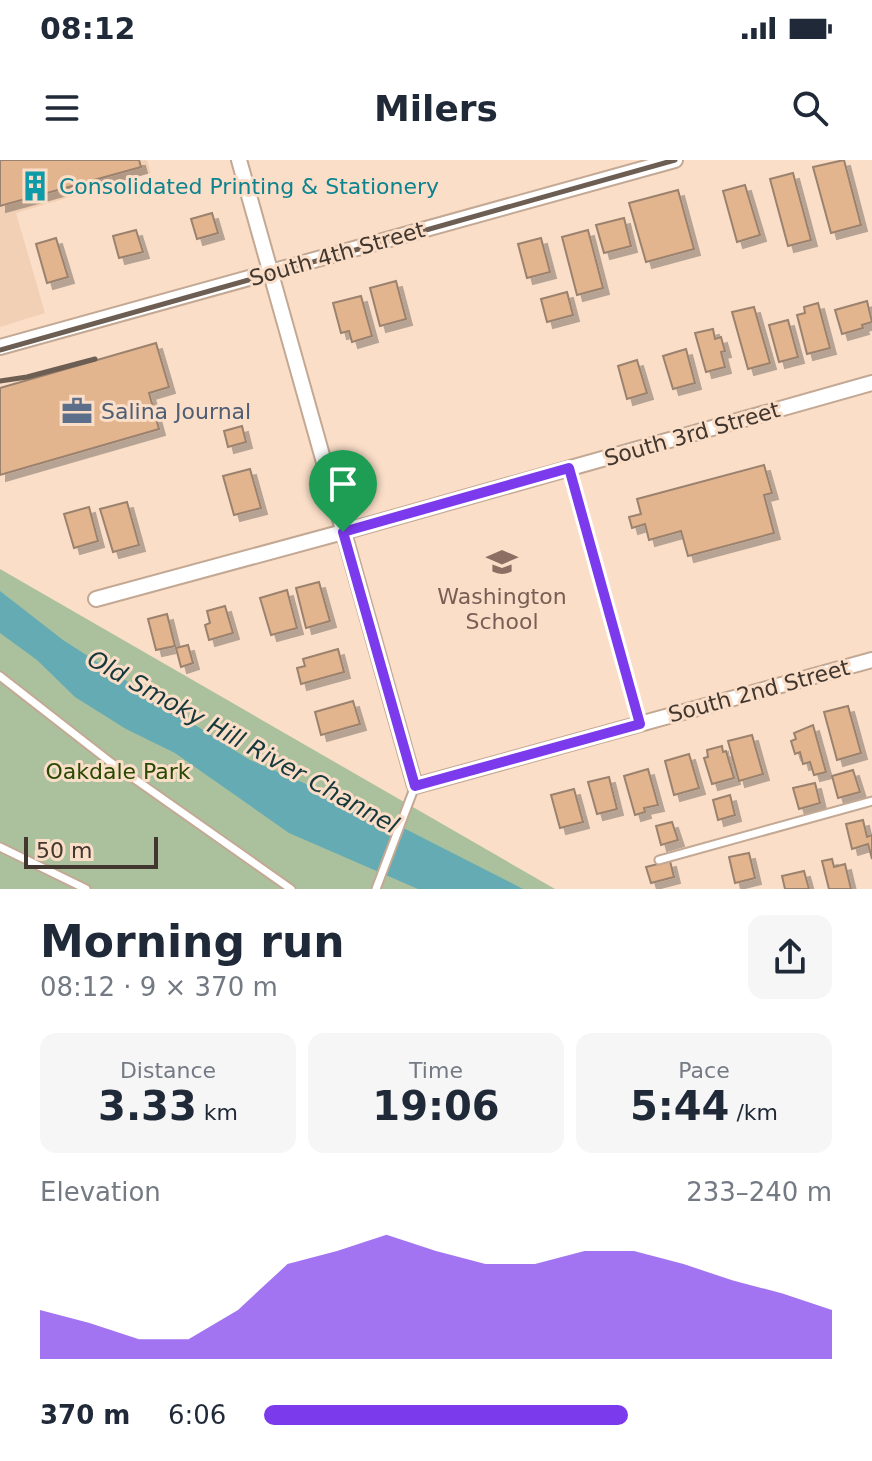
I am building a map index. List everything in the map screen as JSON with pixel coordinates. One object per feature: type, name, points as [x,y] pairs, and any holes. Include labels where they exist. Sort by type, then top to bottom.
[{"type":"street","points":[[239,160],[413,792]]},
{"type":"street","name":"South 4th Street","points":[[0,347],[675,160]]},
{"type":"street","name":"South 3rd Street","points":[[96,599],[872,383]]},
{"type":"street","name":"South 2nd Street","points":[[413,792],[640,724],[872,660]]},
{"type":"lane","points":[[569,468],[640,724]]},
{"type":"lane","points":[[0,676],[109,761],[291,889]]},
{"type":"lane","points":[[376,889],[413,792]]},
{"type":"lane","points":[[659,860],[872,801]]},
{"type":"lane","points":[[0,847],[86,889]]},
{"type":"shaded area","points":[[0,160],[147,160],[151,173],[16,213],[45,313],[0,327]]},
{"type":"green space","name":"Oakdale Park","points":[[0,569],[555,889],[0,889]]},
{"type":"water","points":[[0,591],[63,640],[248,759],[376,814],[523,889],[418,889],[289,833],[175,753],[126,729],[75,697],[37,660],[0,633]]},
{"type":"building","name":"Consolidated Printing & Stationery","points":[[0,160],[139,160],[141,167],[0,206]]},
{"type":"building","points":[[844,160],[861,225],[831,233],[813,167]]},
{"type":"building","points":[[793,173],[811,240],[788,246],[770,179]]},
{"type":"building","points":[[745,185],[760,235],[737,242],[723,191]]},
{"type":"building","points":[[678,190],[694,249],[646,262],[629,203]]},
{"type":"building","points":[[212,213],[218,233],[197,239],[191,219]]},
{"type":"building","points":[[624,218],[631,246],[604,253],[596,225]]},
{"type":"building","points":[[136,230],[143,252],[119,258],[113,236]]},
{"type":"building","points":[[588,230],[603,288],[577,295],[562,237]]},
{"type":"building","points":[[56,238],[68,277],[47,283],[36,244]]},
{"type":"building","points":[[541,238],[550,272],[527,278],[518,244]]},
{"type":"building","points":[[396,281],[406,319],[380,326],[370,288]]},
{"type":"building","points":[[567,292],[573,315],[547,322],[541,299]]},
{"type":"building","points":[[361,296],[372,336],[352,342],[349,331],[341,333],[333,303]]},
{"type":"building","points":[[867,301],[872,322],[842,334],[835,310]]},
{"type":"building","points":[[818,303],[830,348],[807,354],[797,315],[805,313],[804,307]]},
{"type":"building","points":[[754,307],[770,363],[748,369],[732,312]]},
{"type":"building","points":[[788,320],[798,357],[779,362],[769,325]]},
{"type":"building","points":[[713,329],[715,339],[721,337],[725,367],[706,372],[695,333]]},
{"type":"building","name":"Salina Journal","points":[[156,343],[169,387],[149,393],[159,429],[0,475],[0,388]]},
{"type":"building","points":[[686,349],[695,383],[673,389],[663,356]]},
{"type":"building","points":[[637,360],[647,393],[627,399],[618,366]]},
{"type":"building","points":[[242,426],[246,442],[228,447],[224,431]]},
{"type":"building","points":[[764,465],[772,493],[764,495],[774,533],[688,556],[681,531],[649,540],[645,524],[632,528],[629,517],[641,514],[637,499]]},
{"type":"building","points":[[250,469],[261,508],[234,515],[223,476]]},
{"type":"building","points":[[127,502],[139,545],[113,552],[100,509]]},
{"type":"building","points":[[89,507],[98,541],[74,548],[64,514]]},
{"type":"building","points":[[319,582],[330,621],[306,628],[296,588]]},
{"type":"building","points":[[287,590],[297,628],[271,635],[260,598]]},
{"type":"building","points":[[225,606],[233,633],[209,640],[205,625],[210,623],[207,611]]},
{"type":"building","points":[[167,614],[175,646],[156,650],[148,619]]},
{"type":"building","points":[[188,645],[193,663],[181,667],[176,648]]},
{"type":"building","points":[[338,649],[344,672],[301,684],[297,668],[305,666],[303,659]]},
{"type":"building","points":[[353,701],[360,724],[321,735],[315,712]]},
{"type":"building","points":[[848,706],[861,753],[837,760],[824,712]]},
{"type":"building","points":[[813,725],[826,772],[814,775],[810,762],[803,764],[800,752],[795,754],[791,741],[796,739],[794,733]]},
{"type":"building","points":[[752,735],[763,774],[739,781],[728,741]]},
{"type":"building","points":[[722,746],[734,778],[712,784],[704,758],[708,757],[707,750]]},
{"type":"building","points":[[689,754],[699,788],[674,795],[665,761]]},
{"type":"building","points":[[648,769],[658,805],[644,808],[645,812],[635,815],[624,776]]},
{"type":"building","points":[[853,770],[860,792],[838,798],[832,776]]},
{"type":"building","points":[[609,777],[617,809],[597,814],[588,782]]},
{"type":"building","points":[[815,783],[820,803],[799,809],[793,788]]},
{"type":"building","points":[[574,789],[583,822],[560,828],[551,795]]},
{"type":"building","points":[[730,795],[735,815],[718,820],[713,800]]},
{"type":"building","points":[[863,820],[867,837],[872,835],[872,859],[868,844],[852,849],[846,824]]},
{"type":"building","points":[[672,822],[678,840],[661,845],[656,826]]},
{"type":"building","points":[[749,853],[755,878],[735,883],[729,857]]},
{"type":"building","points":[[832,859],[834,867],[845,864],[851,889],[829,889],[822,861]]},
{"type":"building","points":[[670,861],[674,877],[651,883],[646,867]]},
{"type":"building","points":[[804,871],[809,889],[785,889],[782,876]]},
{"type":"railway","points":[[0,350],[675,160]]},
{"type":"railway","points":[[0,381],[95,359]]},
{"type":"place","name":"Consolidated Printing & Stationery","points":[[35,186]]},
{"type":"place","name":"Salina Journal","points":[[77,411]]},
{"type":"place","name":"Washington School","points":[[502,562]]},
{"type":"route","points":[[569,468],[640,724],[415,786],[343,532],[569,468]]},
{"type":"water label","name":"Old Smoky Hill River Channel","points":[[243,742]]}]
